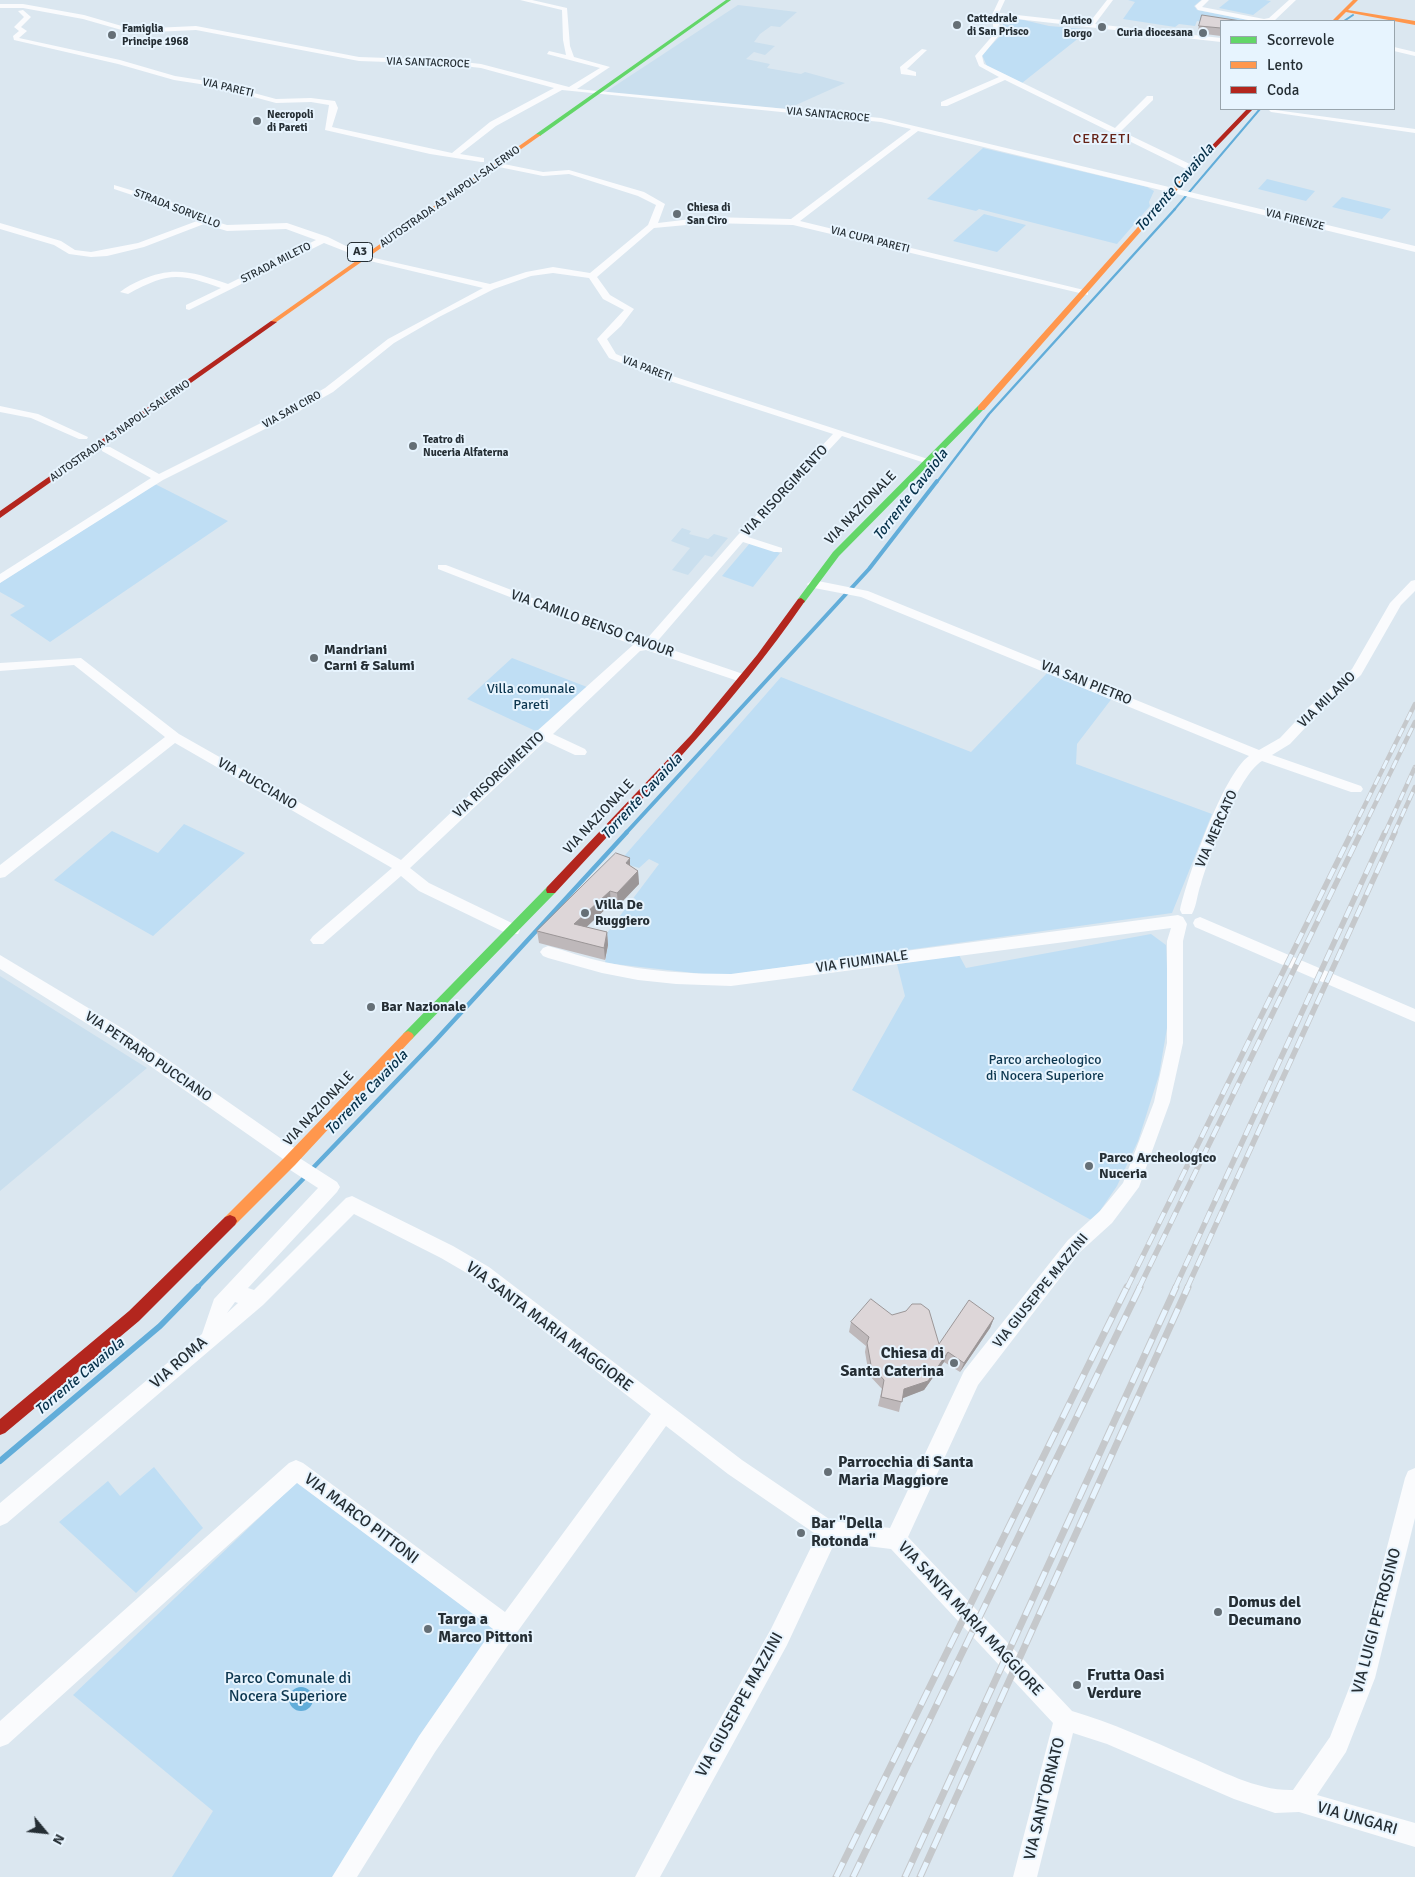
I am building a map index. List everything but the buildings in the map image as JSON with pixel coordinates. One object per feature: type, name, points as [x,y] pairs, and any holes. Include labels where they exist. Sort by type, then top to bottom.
[{"type":"main road","name":"AUTOSTRADA A3 NAPOLI-SALERNO","points":[[0,504],[720,0]]},
{"type":"main road","name":"AUTOSTRADA A3 NAPOLI-SALERNO","points":[[0,515],[729,0]]},
{"type":"main road","points":[[1346,11],[1344,10],[1356,0]]},
{"type":"main road","points":[[1335,20],[1346,11],[1357,8],[1366,0]]},
{"type":"main road","points":[[1346,11],[1415,23]]},
{"type":"main road","name":"VIA NAZIONALE","points":[[0,1428],[134,1316],[294,1161],[413,1031],[513,930],[694,737],[842,548],[995,394],[1177,190],[1193,168],[1249,110]]},
{"type":"street","points":[[523,0],[565,9],[567,20],[565,42],[571,58]]},
{"type":"street","points":[[1002,0],[996,15],[997,34],[978,56],[981,65],[1193,168]]},
{"type":"street","points":[[1092,24],[1110,0]]},
{"type":"street","points":[[1206,0],[1198,6],[1200,9],[1259,20]]},
{"type":"street","points":[[1271,20],[1293,0]]},
{"type":"street","name":"VIA SANTACROCE","points":[[0,6],[23,6],[84,16],[132,31],[204,29],[359,59],[463,63],[495,69],[570,90],[880,120],[1177,190]]},
{"type":"street","name":"VIA PARETI","points":[[20,10],[28,17],[17,27],[24,31],[16,36],[16,38],[120,62],[174,78],[213,84],[276,101],[311,100],[332,103],[334,108],[328,128],[422,150],[481,160]]},
{"type":"street","points":[[996,15],[1092,24],[1220,40]]},
{"type":"street","points":[[1395,49],[1415,54]]},
{"type":"street","points":[[913,74],[904,72],[904,68],[924,50]]},
{"type":"street","points":[[549,53],[606,67],[570,90]]},
{"type":"street","points":[[944,104],[1006,77]]},
{"type":"street","points":[[454,154],[493,124],[560,88]]},
{"type":"street","points":[[1117,130],[1150,98]]},
{"type":"street","points":[[1271,110],[1415,131]]},
{"type":"street","points":[[793,222],[916,129]]},
{"type":"street","points":[[502,165],[543,174],[570,172],[641,194],[661,204],[652,226],[592,276]]},
{"type":"street","name":"STRADA SORVELLO","points":[[117,187],[174,206],[204,221],[228,228],[288,226],[352,251]]},
{"type":"street","name":"VIA FIRENZE","points":[[1177,190],[1415,249]]},
{"type":"street","name":"VIA CUPA PARETI","points":[[652,226],[708,220],[793,222],[1085,293]]},
{"type":"street","points":[[0,226],[46,242],[57,242],[73,253],[93,254],[130,248],[204,221]]},
{"type":"street","name":"STRADA MILETO","points":[[189,307],[325,239]]},
{"type":"street","points":[[373,259],[491,288]]},
{"type":"street","name":"VIA SAN CIRO","points":[[0,579],[159,478],[283,416],[329,390],[390,341],[436,315],[491,288],[529,274],[553,270],[592,276]]},
{"type":"street","name":"STRADA MILETO","points":[[125,292],[154,276],[176,271],[228,288]]},
{"type":"street","name":"VIA PARETI","points":[[592,276],[599,291],[615,303],[628,309],[618,324],[602,339],[612,356],[651,372],[929,461]]},
{"type":"street","points":[[0,410],[34,416],[83,437]]},
{"type":"street","name":"VIA RISORGIMENTO","points":[[318,940],[400,869],[636,648],[647,646],[741,538],[839,433]]},
{"type":"street","points":[[106,449],[159,478]]},
{"type":"street","points":[[741,538],[778,550]]},
{"type":"street","name":"VIA CAMILO BENSO CAVOUR","points":[[442,567],[647,646],[742,678]]},
{"type":"street","name":"VIA SAN PIETRO","points":[[814,584],[864,594],[1259,755],[1356,789]]},
{"type":"street","name":"VIA MILANO","points":[[1259,755],[1285,741],[1316,709],[1358,672],[1396,604],[1415,584]]},
{"type":"street","name":"VIA PUCCIANO","points":[[0,667],[77,661],[174,736],[394,862],[400,869],[424,887],[513,930]]},
{"type":"street","points":[[542,734],[580,752]]},
{"type":"street","points":[[0,873],[174,736]]},
{"type":"street","name":"VIA MERCATO","points":[[1182,918],[1222,811],[1251,761],[1259,755]]},
{"type":"street","points":[[1182,918],[1198,914],[1200,923],[1415,1016]]},
{"type":"street","name":"VIA FIUMINALE","points":[[548,952],[586,963],[635,972],[697,980],[731,980],[1182,918]]},
{"type":"street","name":"VIA GIUSEPPE MAZZINI","points":[[896,1539],[971,1378],[1074,1246],[1106,1217],[1130,1186],[1162,1102],[1175,1043],[1175,941],[1182,918]]},
{"type":"street","name":"VIA PETRARO PUCCIANO","points":[[0,961],[119,1035],[320,1181],[331,1187],[232,1293]]},
{"type":"street","name":"VIA SANTA MARIA MAGGIORE","points":[[352,1204],[447,1252],[482,1273],[663,1413],[736,1467],[829,1531],[896,1539],[1065,1720]]},
{"type":"street","name":"VIA ROMA","points":[[0,1516],[257,1299],[352,1204]]},
{"type":"street","points":[[210,1337],[220,1306],[232,1293],[257,1299]]},
{"type":"street","points":[[344,1877],[428,1744],[507,1627],[663,1413]]},
{"type":"street","name":"VIA MARCO PITTONI","points":[[0,1736],[296,1470],[507,1627]]},
{"type":"street","name":"VIA LUIGI PETROSINO","points":[[1298,1801],[1338,1744],[1364,1678],[1415,1478]]},
{"type":"street","name":"VIA GIUSEPPE MAZZINI","points":[[647,1877],[706,1766],[779,1637],[829,1531]]},
{"type":"street","points":[[1065,1720],[1108,1733],[1234,1788],[1275,1802],[1298,1801]]},
{"type":"street","name":"VIA SANT'ORNATO","points":[[1025,1877],[1065,1720]]},
{"type":"street","name":"VIA UNGARI","points":[[1298,1801],[1415,1836]]},
{"type":"shaded area","points":[[738,5],[797,12],[780,27],[771,26],[760,34],[754,42],[775,46],[765,55],[754,52],[746,59],[770,64],[767,68],[801,74],[805,72],[845,83],[787,109],[604,93]]},
{"type":"shaded area","points":[[682,528],[691,531],[689,534],[708,539],[714,534],[728,538],[712,557],[705,555],[688,575],[672,570],[690,548],[671,541]]},
{"type":"shaded area","points":[[0,976],[147,1068],[0,1191]]},
{"type":"green space","points":[[1128,0],[1201,0],[1194,6],[1197,10],[1248,20],[1220,20],[1220,25],[1197,21],[1195,26],[1179,24],[1175,27],[1123,19],[1135,2]]},
{"type":"green space","points":[[1229,0],[1271,1],[1253,15],[1219,8]]},
{"type":"green space","points":[[1015,18],[1049,26],[1084,29],[1080,37],[1022,83],[987,66],[982,55],[1003,33],[1003,24],[1009,25]]},
{"type":"green space","points":[[983,148],[1147,187],[1154,191],[1149,202],[1150,206],[1117,244],[979,209],[976,211],[927,199]]},
{"type":"green space","points":[[1267,179],[1315,191],[1306,201],[1258,189]]},
{"type":"green space","points":[[1342,197],[1391,209],[1382,219],[1332,207]]},
{"type":"green space","points":[[984,214],[1026,225],[997,252],[953,241]]},
{"type":"green space","points":[[155,484],[228,521],[50,642],[10,615],[25,606],[0,592],[0,583]]},
{"type":"green space","points":[[750,543],[780,553],[753,587],[722,576]]},
{"type":"green space","name":"Villa comunale Pareti","points":[[512,658],[587,687],[542,734],[467,699]]},
{"type":"green space","points":[[1051,669],[1113,697],[1077,744],[1076,764],[1212,814],[1172,913],[721,976],[605,963],[608,945],[604,937],[659,864],[649,859],[639,868],[619,862],[781,677],[971,752]]},
{"type":"green space","points":[[184,824],[245,853],[153,936],[54,880],[112,831],[158,853]]},
{"type":"green space","name":"Parco archeologico di Nocera Superiore","points":[[1151,934],[1166,945],[1169,1016],[1159,1075],[1138,1141],[1117,1186],[1093,1221],[852,1090],[905,996],[897,964],[959,955],[966,968]]},
{"type":"green space","points":[[154,1467],[203,1528],[136,1593],[59,1522],[108,1481],[120,1496]]},
{"type":"green space","name":"Parco Comunale di Nocera Superiore","points":[[299,1480],[495,1628],[336,1877],[172,1877],[213,1811],[73,1695]]},
{"type":"water","points":[[296,1687],[306,1687],[313,1694],[313,1704],[306,1711],[296,1711],[289,1704],[289,1694]]},
{"type":"waterway","name":"Torrente Cavaiola","points":[[1346,20],[1353,15]]},
{"type":"waterway","name":"Torrente Cavaiola","points":[[1174,210],[1259,110]]},
{"type":"waterway","name":"Torrente Cavaiola","points":[[937,482],[989,414],[1175,209]]},
{"type":"waterway","name":"Torrente Cavaiola","points":[[626,833],[869,569],[937,481]]},
{"type":"waterway","name":"Torrente Cavaiola","points":[[311,1170],[434,1042],[627,832]]},
{"type":"waterway","name":"Torrente Cavaiola","points":[[197,1288],[306,1176]]},
{"type":"waterway","name":"Torrente Cavaiola","points":[[0,1461],[160,1326],[198,1287]]},
{"type":"railway","points":[[1351,833],[1415,704]]},
{"type":"railway","points":[[1361,833],[1415,722]]},
{"type":"railway","points":[[1385,833],[1415,767]]},
{"type":"railway","points":[[1394,833],[1415,787]]},
{"type":"railway","points":[[1127,1288],[1352,832]]},
{"type":"railway","points":[[1139,1288],[1361,832]]},
{"type":"railway","points":[[1175,1288],[1385,832]]},
{"type":"railway","points":[[1187,1288],[1395,832]]},
{"type":"railway","points":[[836,1877],[1127,1287]]},
{"type":"railway","points":[[853,1877],[1140,1287]]},
{"type":"railway","points":[[905,1877],[1176,1287]]},
{"type":"railway","points":[[920,1877],[1188,1287]]},
{"type":"traffic: fast","points":[[538,135],[729,0]]},
{"type":"traffic: fast","points":[[801,601],[836,554],[981,408]]},
{"type":"traffic: fast","points":[[408,1036],[551,890]]},
{"type":"traffic: slow","points":[[1335,20],[1356,0]]},
{"type":"traffic: slow","points":[[1346,11],[1415,23]]},
{"type":"traffic: slow","points":[[273,322],[538,135]]},
{"type":"traffic: slow","points":[[981,408],[1197,164]]},
{"type":"traffic: slow","points":[[230,1221],[290,1161],[408,1036]]},
{"type":"traffic: jam","points":[[1197,164],[1249,110]]},
{"type":"traffic: jam","points":[[0,515],[273,322]]},
{"type":"traffic: jam","points":[[551,890],[694,737],[760,657],[801,601]]},
{"type":"traffic: jam","points":[[0,1428],[134,1316],[230,1221]]},
{"type":"place","name":"Cattedrale di San Prisco","points":[[957,25]]},
{"type":"place","name":"Antico Borgo","points":[[1102,27]]},
{"type":"place","name":"Curia diocesana","points":[[1203,33]]},
{"type":"place","name":"Famiglia Principe 1968","points":[[112,35]]},
{"type":"place","name":"Necropoli di Pareti","points":[[257,121]]},
{"type":"place","name":"Chiesa di San Ciro","points":[[677,214]]},
{"type":"place","name":"Teatro di Nuceria Alfaterna","points":[[413,446]]},
{"type":"place","name":"Mandriani Carni & Salumi","points":[[314,658]]},
{"type":"place","name":"Villa De Ruggiero","points":[[585,913]]},
{"type":"place","name":"Bar Nazionale","points":[[371,1007]]},
{"type":"place","name":"Parco Archeologico Nuceria","points":[[1089,1166]]},
{"type":"place","name":"Chiesa di Santa Caterina","points":[[954,1363]]},
{"type":"place","name":"Parrocchia di Santa Maria Maggiore","points":[[828,1472]]},
{"type":"place","name":"Bar \"Della Rotonda\"","points":[[801,1533]]},
{"type":"place","name":"Domus del Decumano","points":[[1218,1612]]},
{"type":"place","name":"Targa a Marco Pittoni","points":[[428,1629]]},
{"type":"place","name":"Frutta Oasi Verdure","points":[[1077,1685]]},
{"type":"district","name":"CERZETI","points":[[1102,139]]}]
